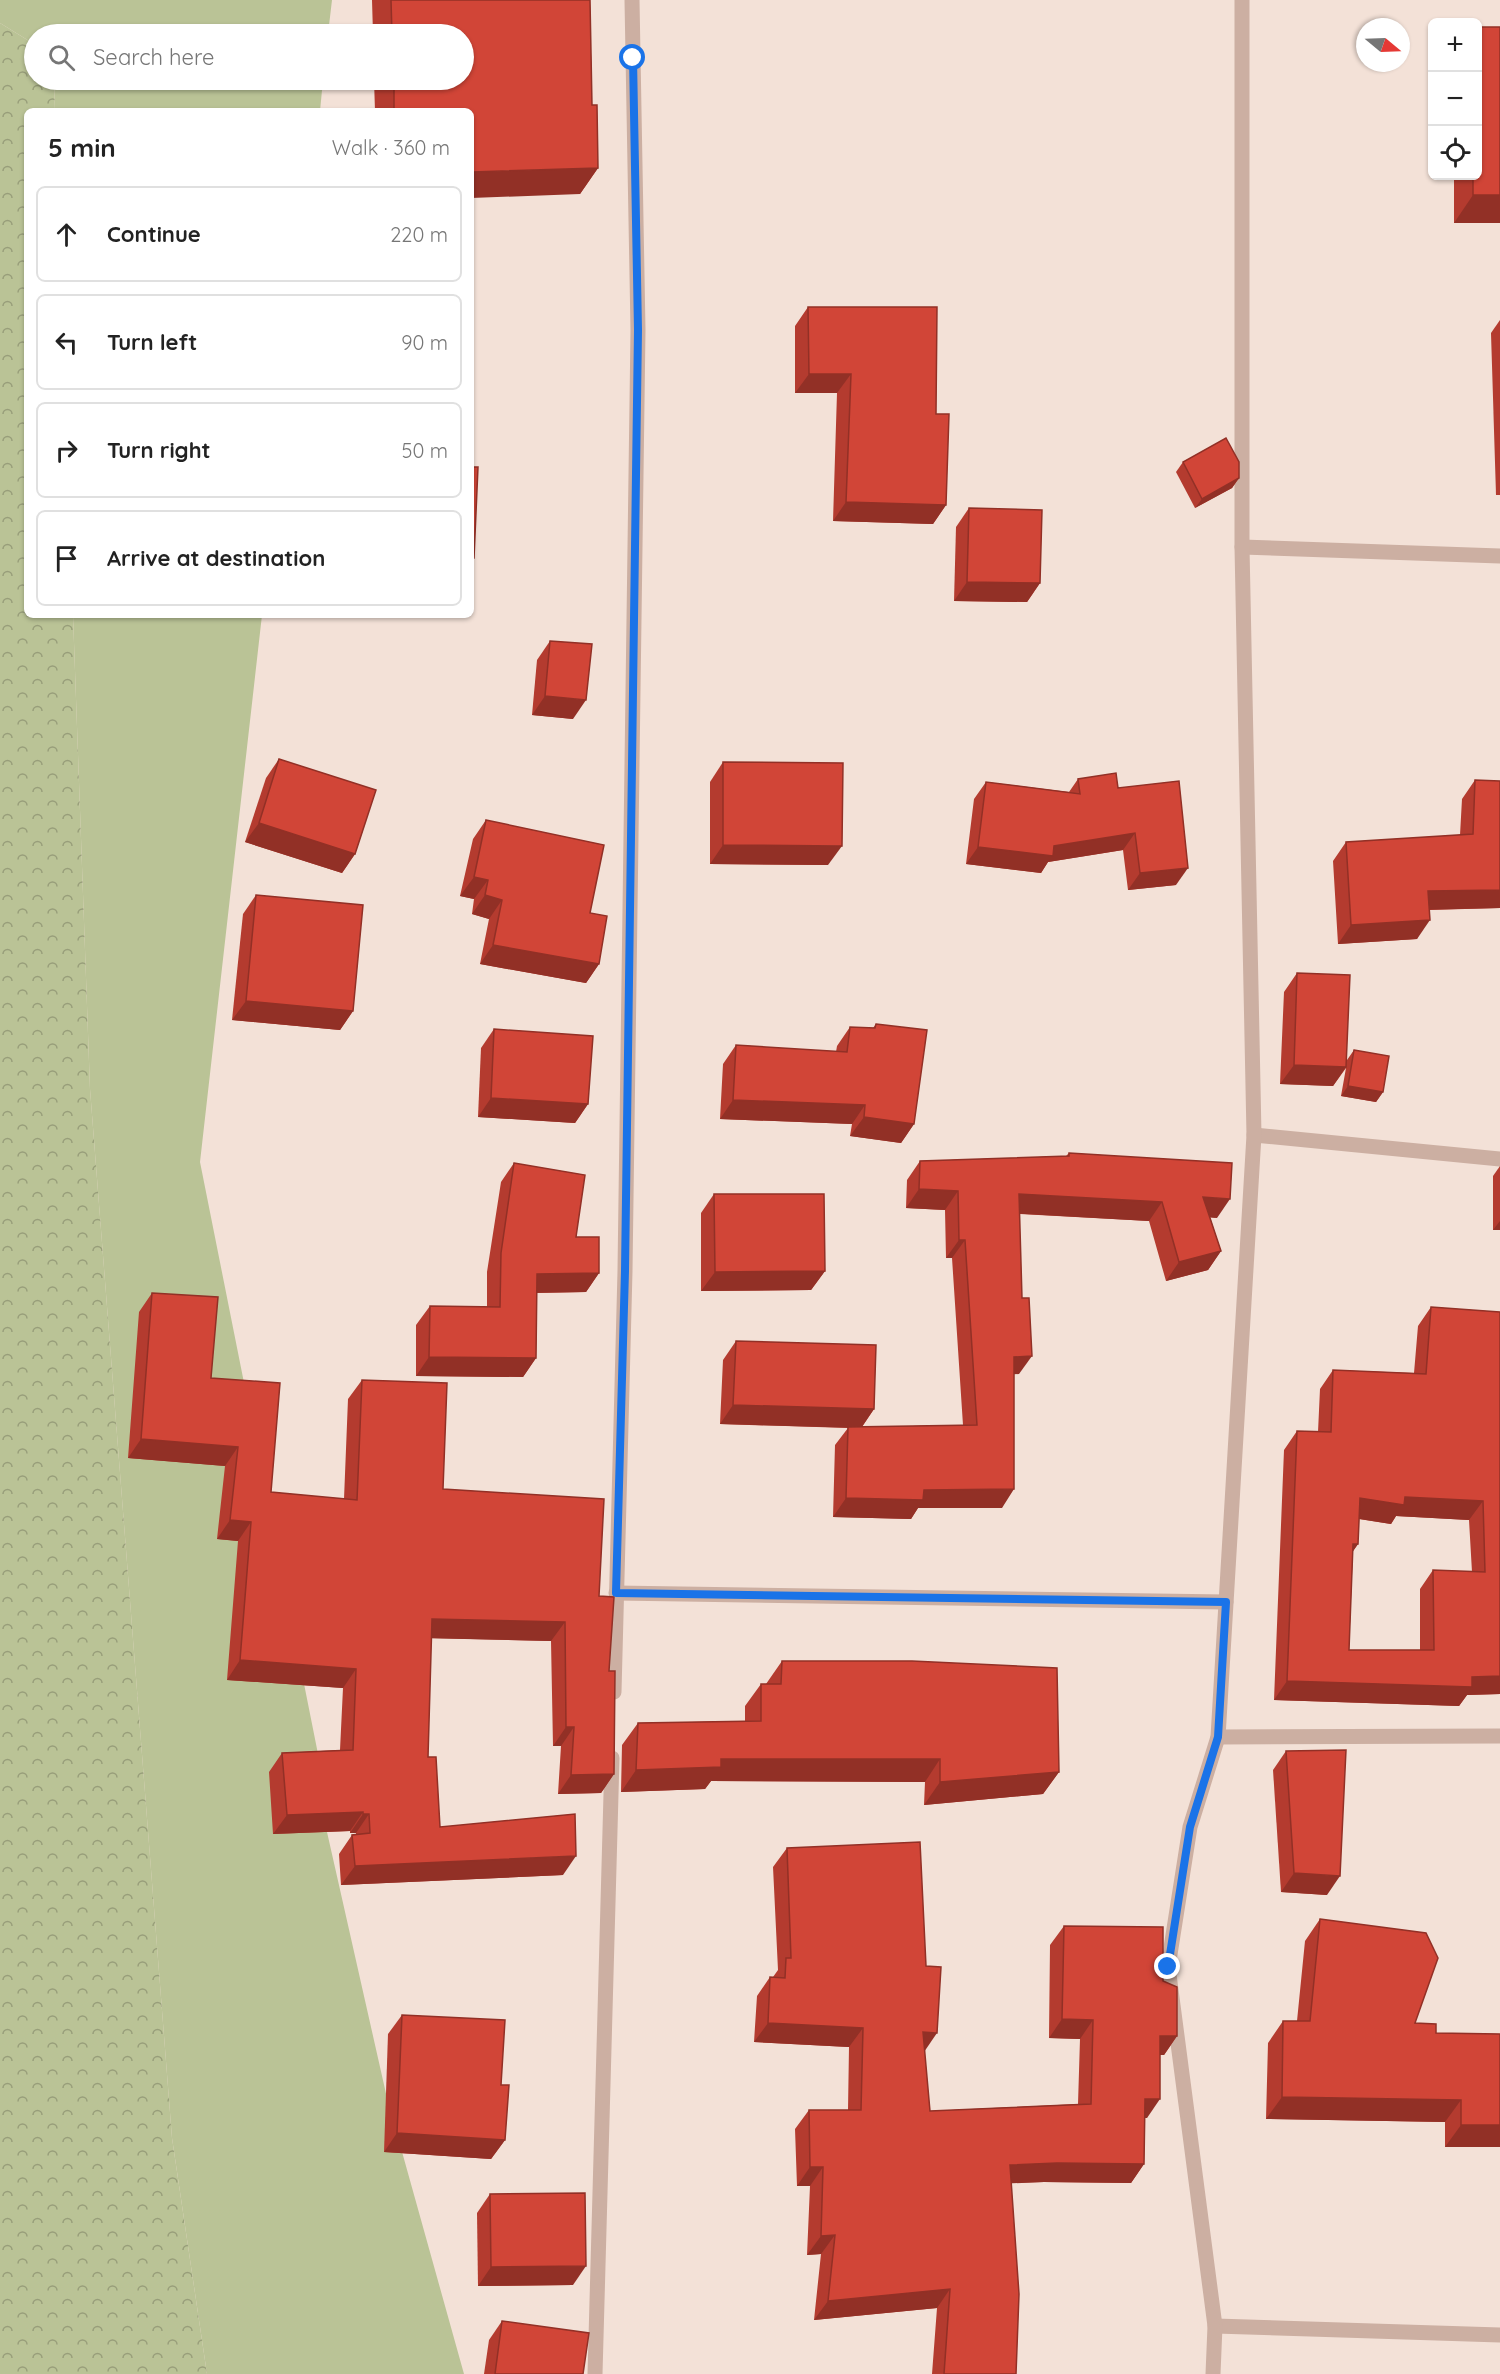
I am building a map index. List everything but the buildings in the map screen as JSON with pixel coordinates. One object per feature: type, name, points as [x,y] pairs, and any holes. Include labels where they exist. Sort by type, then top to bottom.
[{"type":"street","points":[[613,1712],[625,1271],[638,330],[632,0]]},
{"type":"street","points":[[1213,2374],[1215,2326],[1168,1967],[1190,1827],[1218,1737],[1254,1135],[1242,547],[1242,0]]},
{"type":"street","points":[[1242,547],[1500,556]]},
{"type":"street","points":[[1254,1135],[1500,1159]]},
{"type":"street","points":[[616,1593],[1226,1602]]},
{"type":"street","points":[[1218,1737],[1500,1736]]},
{"type":"street","points":[[595,2374],[612,1747]]},
{"type":"street","points":[[1215,2326],[1500,2335]]},
{"type":"green space","points":[[0,0],[332,0],[329,24],[24,24],[24,38],[0,23]]},
{"type":"green space","points":[[0,23],[24,38],[24,90],[54,90],[55,108],[24,108],[24,618],[73,618],[90,1089],[172,2138],[207,2374],[0,2374]]},
{"type":"green space","points":[[54,90],[322,90],[320,108],[55,108]]},
{"type":"green space","points":[[73,618],[262,618],[200,1162],[321,1769],[327,1832],[387,2098],[464,2374],[207,2374],[172,2138],[90,1089]]},
{"type":"route","points":[[633,58],[638,330],[625,1271],[616,1593],[1226,1602],[1218,1737],[1190,1827],[1168,1967]]}]
